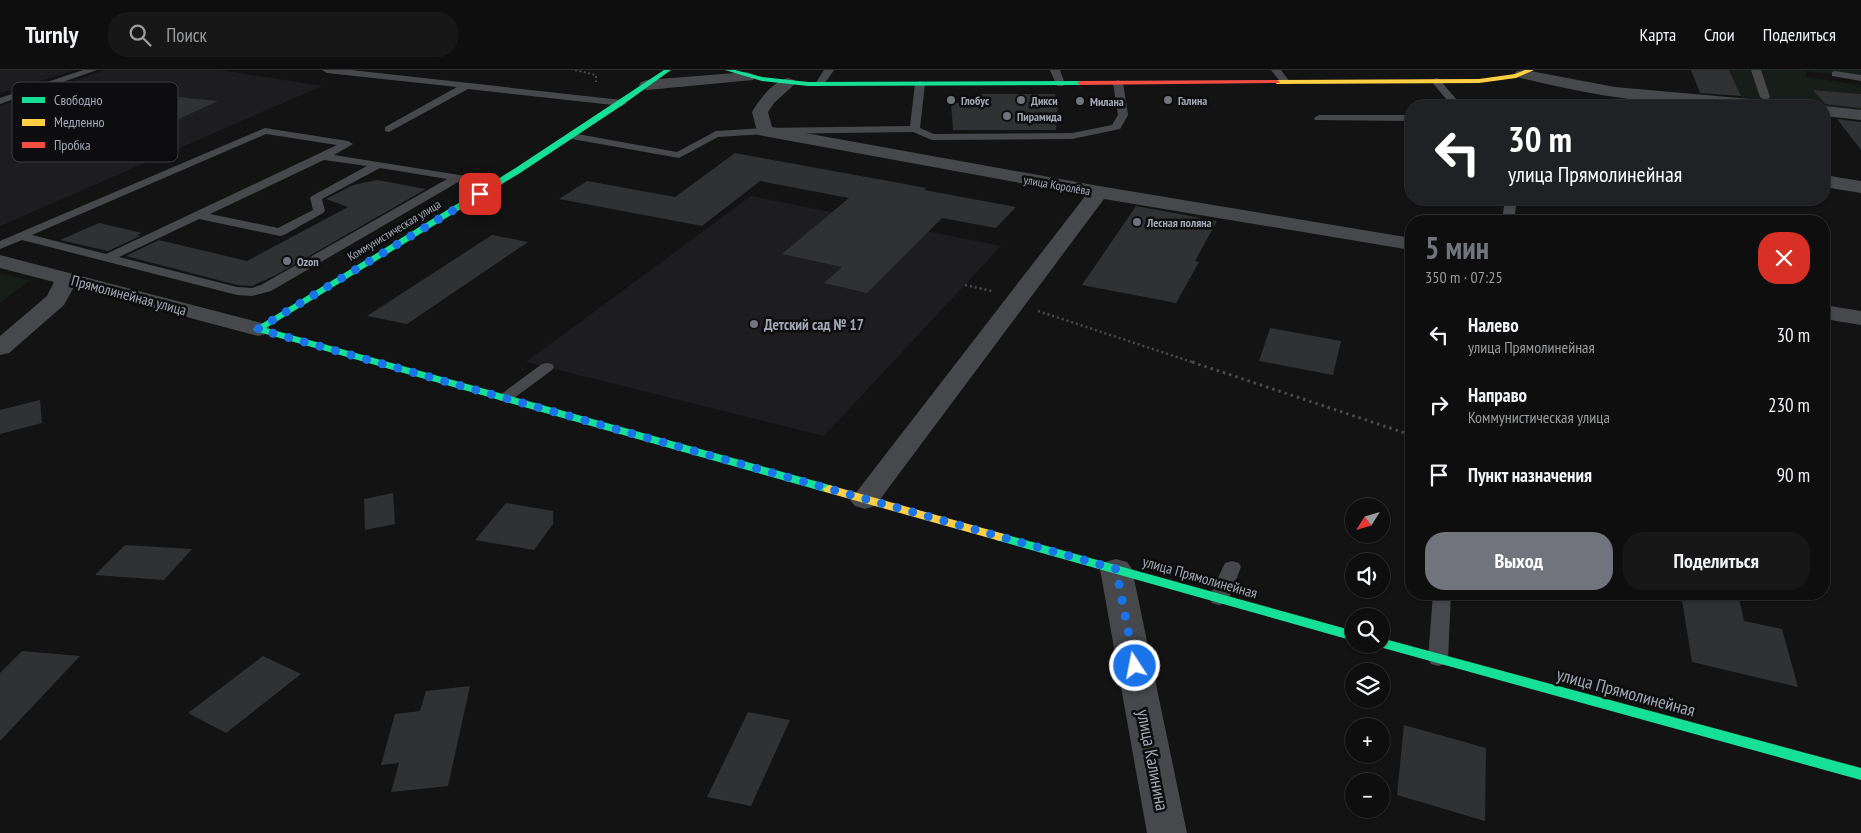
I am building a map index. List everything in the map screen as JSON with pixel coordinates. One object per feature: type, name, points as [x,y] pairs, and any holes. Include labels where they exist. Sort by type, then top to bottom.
[{"type":"street","name":"Коммунистическая улица","points":[[258,329],[497,184],[622,103],[668,70]]},
{"type":"street","points":[[728,70],[747,77],[788,83],[820,84],[1480,81],[1527,72],[1552,81],[1605,84],[1646,100]]},
{"type":"street","points":[[647,85],[747,77]]},
{"type":"street","points":[[764,131],[760,112],[768,100],[788,83]]},
{"type":"street","points":[[1830,112],[1861,115]]},
{"type":"street","name":"улица Королёва","points":[[764,131],[1099,192],[1405,243]]},
{"type":"street","points":[[1830,183],[1861,187]]},
{"type":"street","points":[[865,500],[1099,192]]},
{"type":"street","name":"Прямолинейная улица","points":[[0,261],[258,329]]},
{"type":"street","points":[[0,348],[56,300],[67,279]]},
{"type":"street","points":[[1830,313],[1861,318]]},
{"type":"street","name":"улица Прямолинейная","points":[[258,329],[1345,633]]},
{"type":"street","name":"улица Калинина","points":[[1116,569],[1167,833]]},
{"type":"street","name":"улица Прямолинейная","points":[[1390,646],[1861,774]]},
{"type":"lane","points":[[58,82],[92,70]]},
{"type":"lane","points":[[326,70],[622,103]]},
{"type":"lane","points":[[820,84],[829,70]]},
{"type":"lane","points":[[1055,70],[1060,84]]},
{"type":"lane","points":[[1276,70],[1285,82]]},
{"type":"lane","points":[[1756,70],[1769,100]]},
{"type":"lane","points":[[1835,74],[1861,78]]},
{"type":"lane","points":[[1436,81],[1452,100]]},
{"type":"lane","points":[[572,136],[679,155],[716,134],[764,131],[916,129],[932,137],[1072,136],[1116,126],[1123,116],[1118,83]]},
{"type":"lane","points":[[916,129],[920,84]]},
{"type":"lane","points":[[389,128],[466,86]]},
{"type":"lane","points":[[0,102],[12,98]]},
{"type":"lane","points":[[1319,118],[1405,118]]},
{"type":"lane","points":[[0,244],[265,130],[348,144],[107,258]]},
{"type":"lane","points":[[322,156],[497,184]]},
{"type":"lane","points":[[198,214],[280,232],[319,211],[316,198],[378,165]]},
{"type":"lane","points":[[20,236],[237,291],[252,292],[266,288],[458,178]]},
{"type":"lane","points":[[505,398],[547,367]]},
{"type":"lane","points":[[1219,598],[1232,567]]},
{"type":"lane","points":[[1438,659],[1442,600]]},
{"type":"path","points":[[965,285],[998,293]]},
{"type":"path","points":[[1035,310],[1405,432]]},
{"type":"shaded area","points":[[0,70],[76,70],[36,82],[12,82],[12,89],[0,93]]},
{"type":"shaded area","points":[[105,70],[220,70],[322,86],[178,149],[178,82],[70,82]]},
{"type":"shaded area","points":[[1729,70],[1861,70],[1861,78],[1806,71],[1806,77],[1861,85],[1861,94],[1814,90],[1822,100],[1742,100]]},
{"type":"shaded area","points":[[12,102],[12,162],[147,162],[0,226],[0,106]]},
{"type":"shaded area","points":[[1830,104],[1861,107],[1861,116],[1830,108]]},
{"type":"shaded area","name":"Детский сад № 17","points":[[751,196],[1001,246],[824,436],[526,362]]},
{"type":"shaded area","points":[[0,273],[30,280],[0,303]]},
{"type":"building","points":[[1691,70],[1729,70],[1741,96],[1700,93]]},
{"type":"building","points":[[1813,90],[1861,94],[1861,108],[1830,105],[1830,100],[1822,100]]},
{"type":"building","name":"Пирамида","points":[[980,94],[1055,94],[1058,104],[1056,130],[953,130],[951,103],[963,103],[963,97],[980,97]]},
{"type":"building","points":[[178,97],[218,101],[178,119]]},
{"type":"building","points":[[1837,119],[1861,122],[1861,150]]},
{"type":"building","points":[[735,153],[926,188],[924,190],[1016,207],[996,228],[942,218],[867,293],[824,283],[842,267],[782,254],[849,198],[760,181],[702,226],[559,199],[587,181],[675,197]]},
{"type":"building","points":[[377,180],[426,189],[276,275],[252,286],[237,285],[126,256],[159,240],[247,261],[348,207],[326,199],[353,185]]},
{"type":"building","points":[[1136,206],[1217,221],[1195,261],[1199,262],[1176,303],[1082,285]]},
{"type":"building","points":[[99,223],[142,233],[137,235],[140,236],[108,251],[60,240]]},
{"type":"building","points":[[492,235],[528,242],[407,324],[367,316]]},
{"type":"building","points":[[1270,328],[1341,341],[1333,375],[1259,361]]},
{"type":"building","points":[[40,400],[42,423],[0,434],[0,410]]},
{"type":"building","points":[[393,493],[395,524],[365,530],[364,499]]},
{"type":"building","points":[[506,503],[553,511],[553,524],[534,550],[475,540]]},
{"type":"building","points":[[125,545],[192,549],[164,580],[95,575]]},
{"type":"building","points":[[1682,600],[1739,600],[1744,621],[1782,629],[1798,687],[1692,662]]},
{"type":"building","points":[[22,651],[80,656],[0,741],[0,673]]},
{"type":"building","points":[[263,656],[301,674],[226,733],[188,713]]},
{"type":"building","points":[[470,686],[448,786],[391,792],[399,763],[381,765],[395,714],[420,711],[426,691]]},
{"type":"building","points":[[748,712],[790,720],[751,806],[707,797]]},
{"type":"building","points":[[1404,725],[1486,748],[1485,821],[1397,795]]},
{"type":"traffic: fast","points":[[258,329],[517,171],[668,70]]},
{"type":"traffic: fast","points":[[728,70],[762,79],[808,84],[1080,83]]},
{"type":"traffic: fast","points":[[258,329],[829,489]]},
{"type":"traffic: fast","points":[[1000,537],[1345,633]]},
{"type":"traffic: fast","points":[[1390,645],[1861,774]]},
{"type":"traffic: slow","points":[[1277,82],[1479,81],[1516,76],[1531,70]]},
{"type":"traffic: slow","points":[[829,489],[1000,537]]},
{"type":"traffic: jam","points":[[1080,83],[1277,82]]},
{"type":"place","name":"Глобус","points":[[951,100]]},
{"type":"place","name":"Дикси","points":[[1021,100]]},
{"type":"place","name":"Галина","points":[[1168,100]]},
{"type":"place","name":"Милана","points":[[1080,101]]},
{"type":"place","name":"Пирамида","points":[[1007,116]]},
{"type":"place","name":"Лесная поляна","points":[[1137,222]]},
{"type":"place","name":"Ozon","points":[[287,261]]},
{"type":"place","name":"Детский сад № 17","points":[[754,324]]},
{"type":"route","points":[[480,194],[258,329],[1116,569],[1135,666]]}]
